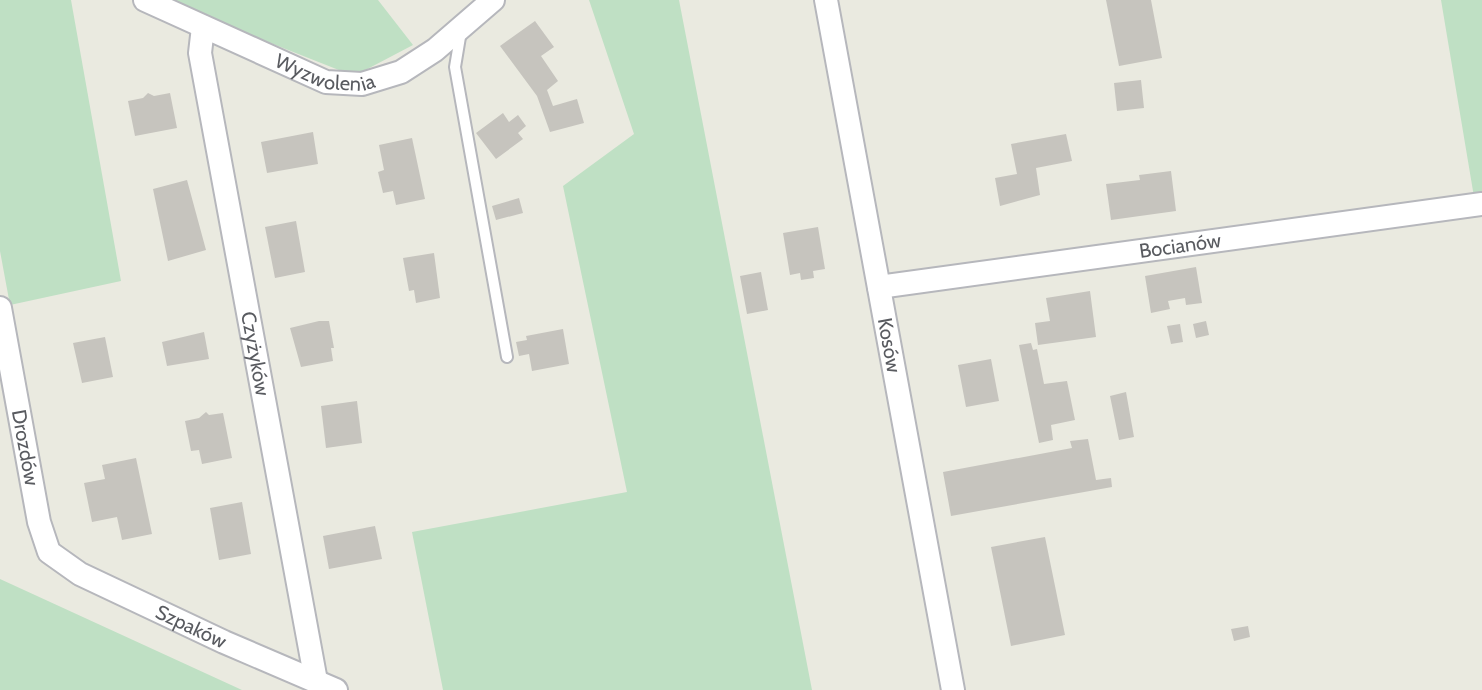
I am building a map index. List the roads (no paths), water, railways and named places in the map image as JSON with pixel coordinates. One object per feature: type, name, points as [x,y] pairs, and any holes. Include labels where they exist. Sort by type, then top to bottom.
[{"type":"street","name":"Wyzwolenia","points":[[145,0],[326,82],[362,84],[401,72],[462,28],[493,0]]},
{"type":"street","name":"Kosów","points":[[826,0],[953,690]]},
{"type":"street","name":"Czyżyków","points":[[203,27],[200,53],[326,685]]},
{"type":"street","name":"Bocianów","points":[[879,286],[1482,204]]},
{"type":"street","name":"Drozdów","points":[[0,308],[39,522],[49,552]]},
{"type":"street","name":"Szpaków","points":[[49,552],[80,574],[224,642],[326,685]]},
{"type":"lane","points":[[462,28],[455,67],[507,357]]}]
